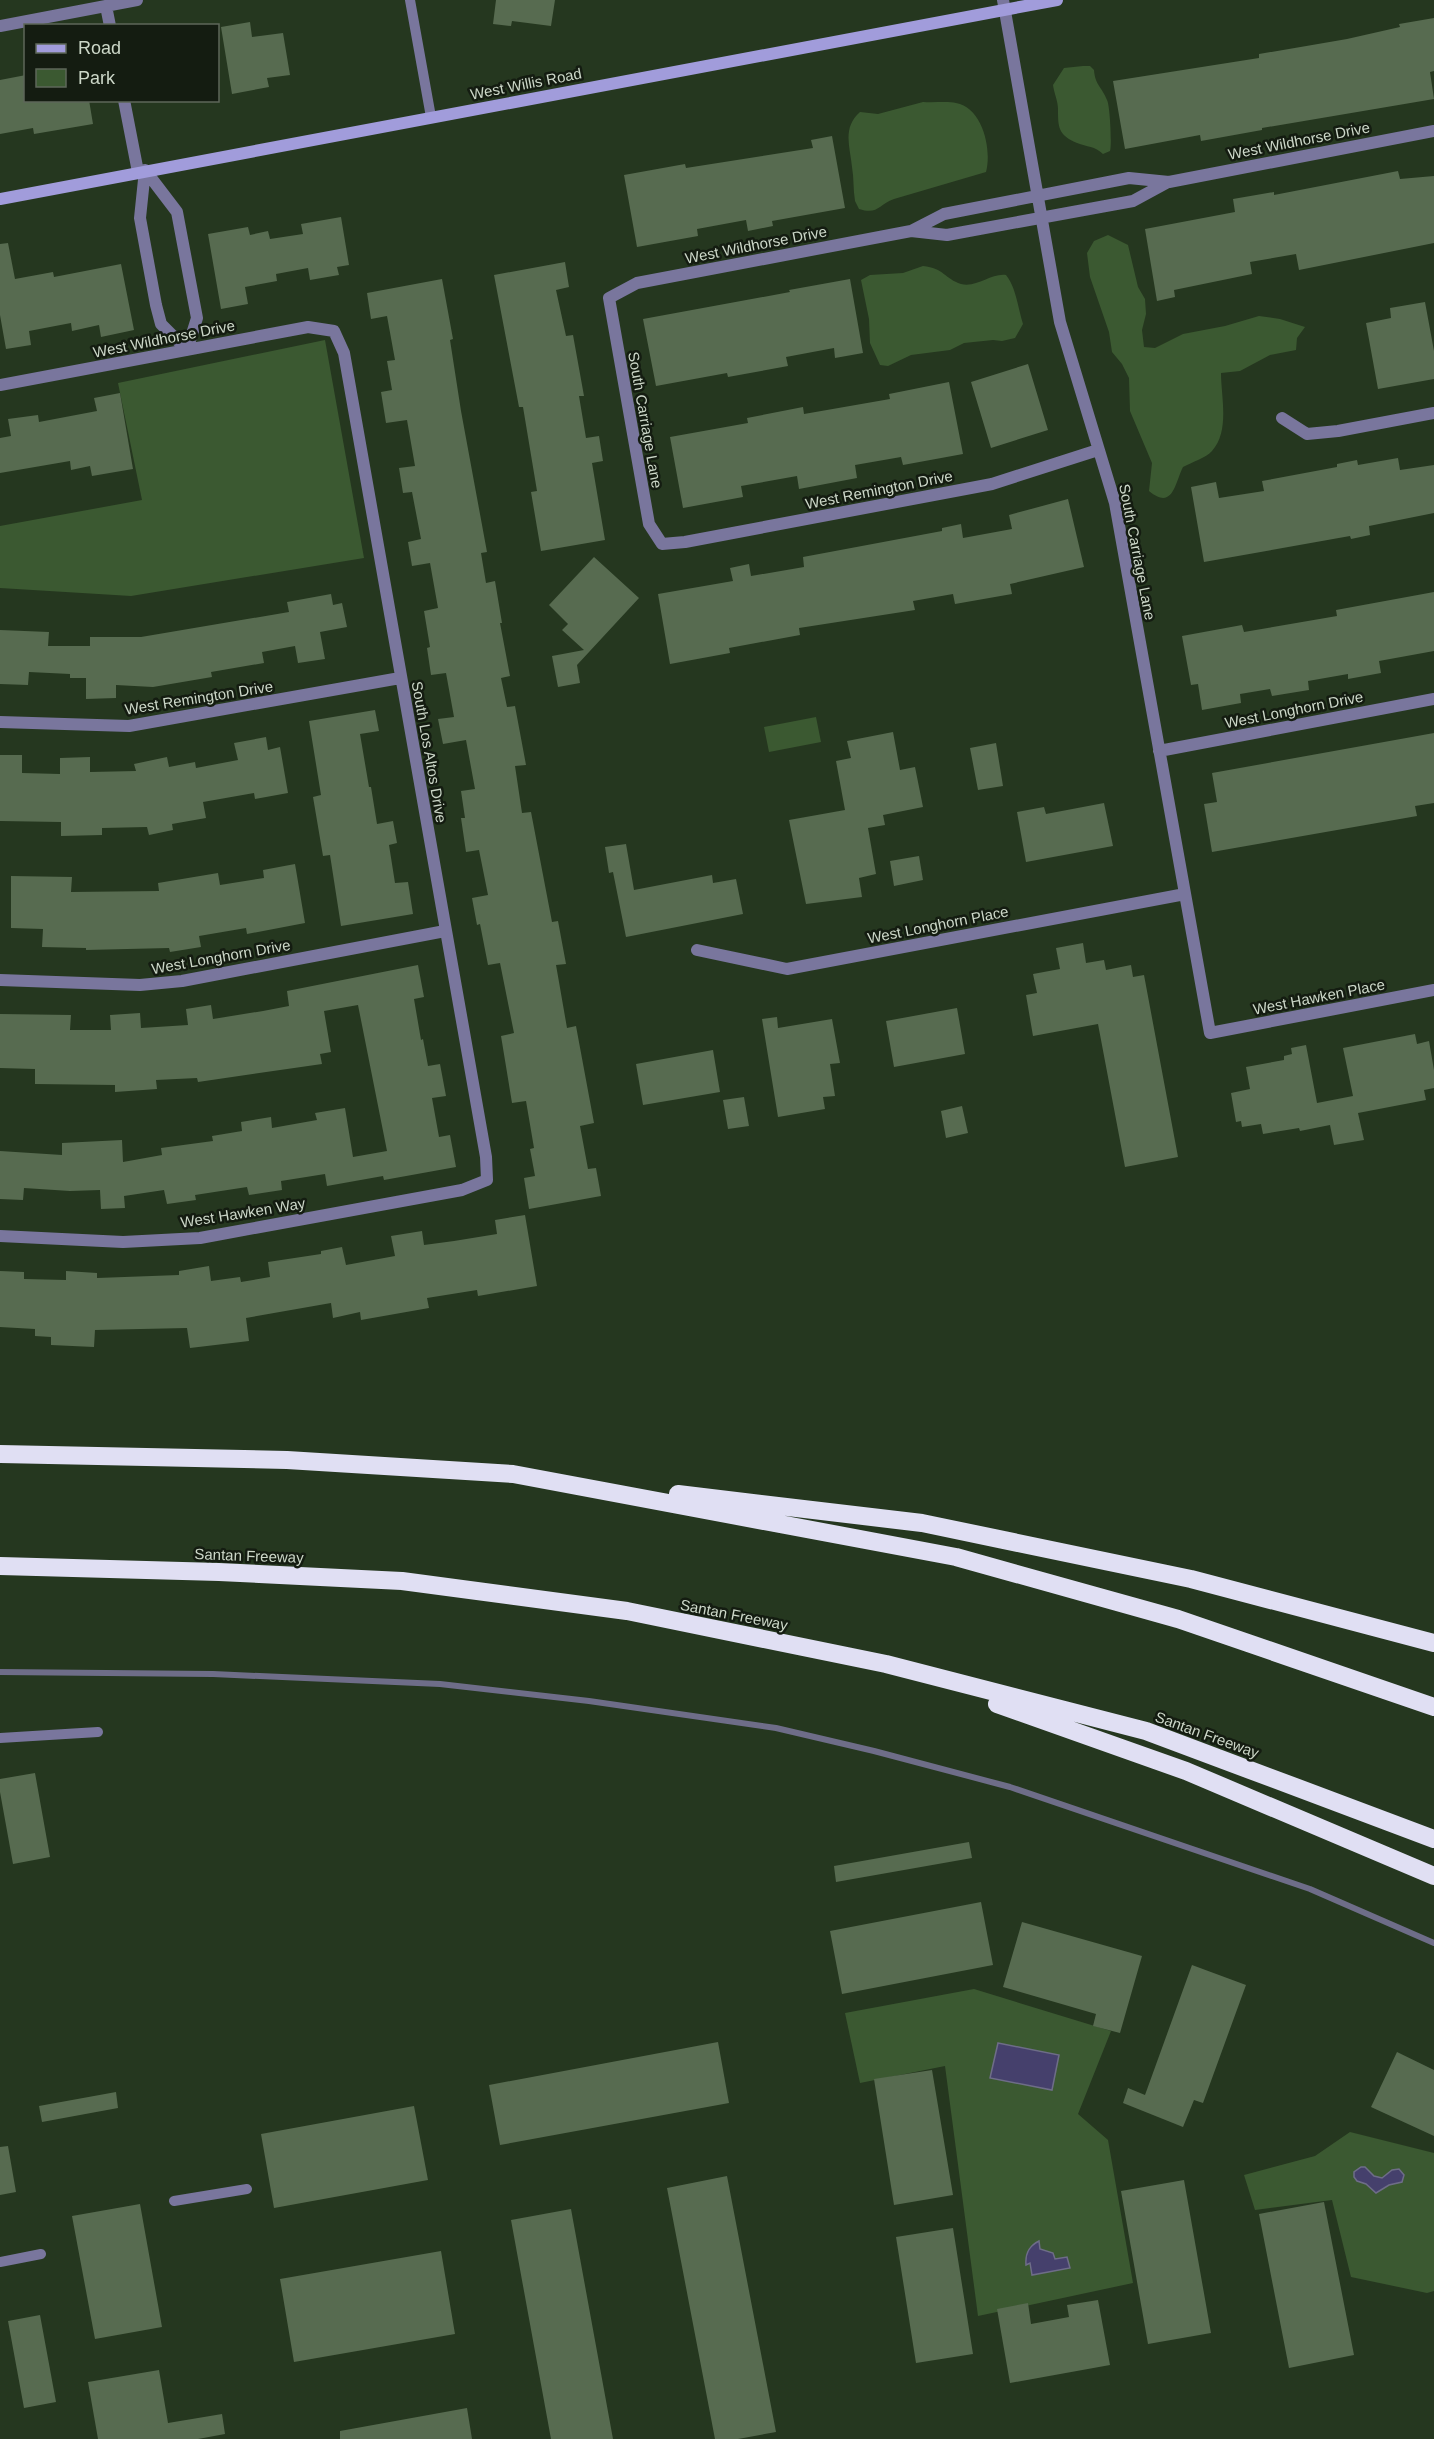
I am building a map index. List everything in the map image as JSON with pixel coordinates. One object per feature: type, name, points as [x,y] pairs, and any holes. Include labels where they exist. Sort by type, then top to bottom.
[{"type":"highway","points":[[0,1455],[287,1460],[513,1474],[922,1523],[1191,1579],[1434,1643]]},
{"type":"highway","points":[[513,1474],[956,1557],[1178,1619],[1434,1707]]},
{"type":"highway","name":"Santan Freeway","points":[[0,1566],[219,1572],[402,1581],[627,1611],[886,1664],[1146,1731],[1434,1839]]},
{"type":"highway","points":[[886,1664],[1186,1771],[1434,1876]]},
{"type":"street","points":[[0,26],[137,0]]},
{"type":"street","name":"West Willis Road","points":[[0,199],[1004,5],[1057,0]]},
{"type":"street","name":"South Carriage Lane","points":[[1004,5],[1059,322],[1115,502],[1210,1033]]},
{"type":"street","points":[[106,6],[110,24]]},
{"type":"street","points":[[125,102],[142,171],[140,218],[158,315],[161,324],[187,350],[197,318],[177,212],[142,171]]},
{"type":"street","name":"West Wildhorse Drive","points":[[609,298],[637,283],[911,231],[944,214],[1128,178],[1169,182],[1434,131]]},
{"type":"street","name":"West Wildhorse Drive","points":[[911,231],[946,235],[1133,201],[1169,182]]},
{"type":"street","name":"South Carriage Lane","points":[[609,298],[649,524],[662,544]]},
{"type":"street","name":"West Wildhorse Drive","points":[[0,385],[308,327],[334,331]]},
{"type":"street","name":"South Los Altos Drive","points":[[334,331],[344,353],[486,1157],[487,1180]]},
{"type":"street","points":[[1281,418],[1307,434],[1338,431],[1434,412]]},
{"type":"street","name":"West Remington Drive","points":[[662,544],[685,542],[992,484],[1098,450]]},
{"type":"street","name":"West Remington Drive","points":[[0,722],[129,726],[400,678]]},
{"type":"street","name":"West Longhorn Drive","points":[[1160,751],[1434,699]]},
{"type":"street","name":"West Longhorn Place","points":[[697,950],[787,969],[1185,894]]},
{"type":"street","name":"West Longhorn Drive","points":[[0,980],[140,985],[182,981],[446,932]]},
{"type":"street","name":"West Hawken Place","points":[[1210,1033],[1434,990]]},
{"type":"street","name":"West Hawken Way","points":[[0,1236],[123,1242],[200,1238],[462,1190],[487,1180]]},
{"type":"lane","points":[[410,0],[431,117]]},
{"type":"lane","points":[[0,1738],[98,1732]]},
{"type":"lane","points":[[174,2201],[247,2189]]},
{"type":"lane","points":[[0,2262],[41,2254]]},
{"type":"green space","points":[[1090,66],[1094,70],[1108,103],[1111,148],[1103,154],[1066,137],[1059,126],[1058,106],[1053,85],[1064,68]]},
{"type":"green space","points":[[923,102],[956,103],[965,106],[973,113],[979,121],[986,142],[988,163],[986,172],[894,199],[874,210],[859,209],[855,201],[848,138],[854,118],[860,112],[878,114]]},
{"type":"green space","points":[[1108,235],[1128,245],[1138,287],[1145,299],[1146,314],[1142,330],[1144,347],[1155,348],[1183,334],[1225,326],[1259,316],[1280,319],[1305,327],[1297,338],[1296,350],[1270,355],[1240,371],[1221,373],[1223,424],[1218,443],[1206,456],[1183,467],[1172,492],[1163,498],[1149,491],[1152,463],[1130,411],[1129,378],[1122,364],[1112,352],[1109,332],[1090,277],[1087,253],[1094,241]]},
{"type":"green space","points":[[923,266],[936,269],[956,282],[967,285],[1006,275],[1014,292],[1023,324],[1015,338],[964,343],[950,350],[911,355],[888,366],[880,365],[870,343],[869,319],[861,280],[870,275],[903,273]]},
{"type":"green space","points":[[325,340],[364,558],[131,596],[0,588],[0,526],[142,500],[118,383]]},
{"type":"green space","points":[[816,717],[821,742],[769,752],[764,727]]},
{"type":"green space","points":[[974,1989],[1111,2031],[1078,2114],[1108,2140],[1133,2283],[978,2316],[945,2066],[860,2083],[845,2013]]},
{"type":"green space","points":[[1350,2132],[1434,2153],[1434,2291],[1427,2293],[1351,2277],[1332,2200],[1255,2210],[1244,2175],[1315,2156]]},
{"type":"shaded area","points":[[998,2043],[1059,2055],[1052,2090],[990,2078]]},
{"type":"shaded area","points":[[1365,2167],[1374,2176],[1382,2178],[1392,2170],[1399,2169],[1404,2175],[1402,2182],[1389,2185],[1376,2193],[1354,2177],[1354,2172]]},
{"type":"shaded area","points":[[1039,2241],[1040,2249],[1053,2253],[1055,2259],[1067,2257],[1070,2268],[1032,2275],[1030,2263],[1026,2265],[1026,2257],[1030,2248]]},
{"type":"building","points":[[496,0],[555,0],[551,26],[512,21],[511,26],[493,24]]},
{"type":"building","points":[[1434,18],[1434,71],[1430,72],[1434,99],[1262,128],[1262,130],[1201,141],[1200,135],[1125,149],[1113,81],[1259,58],[1259,54],[1347,39],[1400,27],[1399,24]]},
{"type":"building","points":[[250,22],[252,37],[283,33],[290,75],[267,78],[269,87],[232,94],[221,27]]},
{"type":"building","points":[[24,75],[24,102],[89,102],[93,124],[34,134],[33,128],[0,134],[0,80]]},
{"type":"building","points":[[832,136],[845,208],[772,221],[773,226],[748,231],[746,220],[697,229],[698,236],[637,247],[624,175],[685,164],[686,168],[813,148],[811,140]]},
{"type":"building","points":[[1398,171],[1400,179],[1434,176],[1434,243],[1299,270],[1296,254],[1250,262],[1252,274],[1174,290],[1175,297],[1157,301],[1145,229],[1235,212],[1233,199],[1274,192],[1274,195]]},
{"type":"building","points":[[341,217],[349,265],[337,267],[339,275],[310,280],[308,268],[276,274],[277,281],[245,287],[248,304],[221,309],[208,234],[248,227],[250,235],[268,231],[270,239],[303,234],[301,224]]},
{"type":"building","points":[[8,243],[15,279],[53,272],[54,277],[121,264],[134,330],[101,337],[99,325],[72,331],[71,323],[29,331],[31,345],[6,349],[0,315],[0,244]]},
{"type":"building","points":[[565,262],[569,287],[556,290],[566,336],[573,335],[584,396],[579,396],[586,438],[599,436],[603,461],[592,463],[605,540],[541,551],[531,492],[537,491],[523,407],[519,407],[494,275]]},
{"type":"building","points":[[442,279],[453,339],[450,340],[461,411],[487,552],[481,553],[486,583],[495,581],[510,676],[501,678],[507,707],[515,706],[526,765],[515,766],[522,813],[531,812],[552,922],[558,921],[566,964],[556,965],[567,1028],[576,1026],[594,1123],[580,1126],[588,1169],[596,1168],[601,1196],[529,1209],[524,1178],[535,1176],[530,1149],[534,1148],[526,1101],[512,1103],[501,1036],[514,1033],[500,963],[488,965],[480,924],[477,925],[472,898],[488,895],[479,850],[466,852],[461,818],[465,818],[461,791],[475,789],[466,740],[443,744],[438,719],[454,717],[446,673],[431,675],[427,648],[430,647],[424,611],[438,608],[430,563],[412,566],[408,542],[421,539],[412,492],[403,493],[399,468],[415,466],[407,420],[386,423],[381,392],[392,390],[387,361],[395,360],[387,316],[371,319],[367,293]]},
{"type":"building","points":[[850,279],[863,353],[835,358],[834,348],[786,357],[788,366],[728,377],[727,373],[656,386],[643,319]]},
{"type":"building","points":[[1425,302],[1434,351],[1434,379],[1378,389],[1366,323],[1391,318],[1390,308]]},
{"type":"building","points":[[1028,364],[1048,430],[991,448],[971,382]]},
{"type":"building","points":[[949,382],[963,454],[903,465],[901,457],[855,465],[857,478],[799,489],[797,476],[741,486],[743,497],[683,508],[670,437],[748,423],[747,418],[803,407],[804,414],[890,399],[889,394]]},
{"type":"building","points":[[120,393],[133,469],[92,476],[90,466],[71,470],[70,461],[0,473],[0,438],[11,436],[8,419],[38,415],[39,422],[97,411],[94,398]]},
{"type":"building","points":[[1398,458],[1400,470],[1434,465],[1434,513],[1369,526],[1370,535],[1351,539],[1350,536],[1204,562],[1191,487],[1216,482],[1219,498],[1264,491],[1262,481],[1337,467],[1337,464],[1357,460],[1358,465]]},
{"type":"building","points":[[1068,499],[1084,567],[1010,584],[1012,594],[955,604],[953,594],[913,601],[915,610],[799,628],[800,635],[729,648],[730,653],[670,664],[658,594],[733,581],[730,568],[749,564],[751,576],[804,567],[803,557],[942,531],[942,528],[961,524],[963,538],[1012,529],[1009,515]]},
{"type":"building","points":[[594,557],[639,598],[577,665],[580,683],[558,687],[552,656],[584,650],[562,630],[568,624],[549,605]]},
{"type":"building","points":[[1434,592],[1434,651],[1379,661],[1381,673],[1348,679],[1348,674],[1308,681],[1309,690],[1272,696],[1270,689],[1240,694],[1241,703],[1202,710],[1198,684],[1191,685],[1182,636],[1242,625],[1244,632],[1337,616],[1336,610]]},
{"type":"building","points":[[331,594],[333,605],[342,603],[347,627],[320,632],[325,659],[298,663],[295,646],[262,652],[264,663],[211,672],[212,677],[153,687],[116,685],[116,698],[86,699],[86,678],[70,678],[70,674],[29,672],[28,685],[0,684],[0,630],[49,632],[48,646],[90,646],[90,637],[141,637],[289,612],[287,602]]},
{"type":"building","points":[[375,710],[379,731],[360,734],[369,787],[371,787],[377,824],[393,821],[397,843],[389,845],[395,883],[408,882],[413,914],[341,926],[330,855],[323,856],[313,797],[321,795],[309,721]]},
{"type":"building","points":[[893,732],[900,770],[915,767],[923,807],[883,815],[885,825],[868,828],[876,874],[859,878],[862,897],[806,904],[789,820],[845,810],[836,761],[851,758],[847,741]]},
{"type":"building","points":[[1434,733],[1434,803],[1415,806],[1417,816],[1212,852],[1204,804],[1217,802],[1212,773]]},
{"type":"building","points":[[266,737],[268,750],[280,747],[288,793],[255,799],[254,793],[203,802],[206,818],[172,824],[173,830],[149,835],[147,827],[102,828],[102,835],[61,836],[61,822],[0,821],[0,755],[22,755],[22,773],[60,774],[60,758],[90,757],[90,772],[136,771],[134,764],[167,757],[169,767],[195,762],[196,768],[238,760],[234,743]]},
{"type":"building","points":[[996,743],[1003,786],[978,790],[970,748]]},
{"type":"building","points":[[1104,803],[1113,846],[1026,862],[1017,812],[1044,807],[1046,814]]},
{"type":"building","points":[[626,844],[634,890],[712,875],[713,883],[736,879],[743,914],[626,937],[613,872],[609,873],[605,847]]},
{"type":"building","points":[[919,856],[923,880],[894,886],[890,861]]},
{"type":"building","points":[[295,864],[305,923],[247,934],[246,928],[199,936],[201,947],[170,952],[169,948],[86,950],[86,948],[42,947],[43,929],[11,928],[11,876],[72,877],[71,892],[159,891],[158,883],[218,873],[220,885],[264,878],[263,870]]},
{"type":"building","points":[[1083,943],[1086,963],[1104,960],[1106,970],[1131,965],[1133,977],[1144,975],[1178,1157],[1125,1167],[1098,1024],[1033,1036],[1026,995],[1037,993],[1033,974],[1060,969],[1056,948]]},
{"type":"building","points":[[418,965],[424,997],[414,999],[421,1040],[423,1039],[428,1066],[440,1064],[446,1096],[432,1098],[439,1137],[450,1135],[456,1167],[384,1180],[383,1176],[327,1186],[325,1174],[281,1181],[282,1190],[249,1195],[247,1187],[195,1195],[196,1200],[167,1204],[164,1190],[124,1196],[125,1208],[101,1209],[100,1190],[24,1188],[23,1200],[0,1199],[0,1151],[62,1155],[62,1143],[122,1140],[123,1162],[162,1155],[161,1148],[213,1141],[212,1136],[242,1131],[241,1122],[271,1117],[272,1128],[317,1120],[315,1113],[345,1108],[353,1157],[387,1151],[358,1005],[324,1011],[331,1052],[320,1054],[322,1064],[198,1082],[197,1078],[156,1080],[157,1089],[115,1092],[115,1085],[35,1084],[35,1069],[0,1068],[0,1014],[71,1015],[70,1030],[111,1030],[110,1015],[140,1013],[141,1028],[188,1025],[186,1009],[211,1005],[213,1019],[263,1011],[289,1006],[287,991]]},
{"type":"building","points":[[957,1008],[965,1054],[894,1067],[886,1021]]},
{"type":"building","points":[[777,1017],[778,1028],[832,1019],[840,1063],[830,1064],[835,1096],[823,1097],[825,1109],[778,1117],[762,1019]]},
{"type":"building","points":[[1415,1034],[1417,1044],[1429,1041],[1434,1070],[1434,1088],[1424,1090],[1426,1100],[1358,1113],[1364,1140],[1334,1145],[1330,1125],[1300,1131],[1299,1128],[1263,1134],[1261,1124],[1242,1127],[1241,1121],[1236,1122],[1231,1093],[1250,1089],[1246,1067],[1284,1060],[1284,1056],[1292,1054],[1291,1048],[1306,1045],[1317,1103],[1353,1096],[1343,1048]]},
{"type":"building","points":[[713,1050],[720,1092],[643,1105],[636,1064]]},
{"type":"building","points":[[744,1097],[749,1126],[728,1129],[723,1100]]},
{"type":"building","points":[[962,1106],[968,1133],[946,1138],[941,1111]]},
{"type":"building","points":[[525,1215],[537,1286],[478,1296],[477,1290],[427,1298],[429,1308],[361,1320],[360,1312],[333,1318],[331,1303],[246,1318],[249,1341],[190,1348],[187,1328],[95,1330],[94,1347],[51,1345],[51,1337],[35,1336],[35,1329],[0,1327],[0,1271],[24,1272],[24,1279],[66,1280],[66,1271],[97,1273],[97,1278],[179,1275],[179,1271],[209,1266],[211,1281],[240,1277],[241,1282],[270,1277],[268,1262],[321,1254],[321,1251],[342,1247],[346,1265],[395,1256],[391,1236],[422,1231],[424,1245],[454,1241],[497,1234],[495,1220]]},
{"type":"building","points":[[35,1773],[50,1857],[13,1864],[0,1792],[0,1779]]},
{"type":"building","points":[[969,1842],[972,1858],[836,1882],[834,1866]]},
{"type":"building","points":[[981,1902],[993,1965],[842,1994],[830,1931]]},
{"type":"building","points":[[1022,1922],[1142,1956],[1120,2033],[1093,2026],[1096,2014],[1003,1987]]},
{"type":"building","points":[[1192,1965],[1246,1985],[1203,2103],[1194,2100],[1183,2127],[1123,2103],[1128,2088],[1145,2095]]},
{"type":"building","points":[[718,2042],[729,2103],[500,2145],[489,2085]]},
{"type":"building","points":[[1397,2052],[1434,2070],[1434,2136],[1371,2107]]},
{"type":"building","points":[[932,2070],[953,2195],[894,2205],[874,2079]]},
{"type":"building","points":[[116,2092],[118,2108],[42,2122],[39,2106]]},
{"type":"building","points":[[414,2106],[428,2180],[274,2208],[261,2134]]},
{"type":"building","points":[[8,2146],[16,2192],[0,2195],[0,2147]]},
{"type":"building","points":[[727,2176],[776,2432],[738,2439],[715,2439],[667,2188]]},
{"type":"building","points":[[1184,2180],[1211,2333],[1148,2344],[1121,2191]]},
{"type":"building","points":[[1324,2202],[1354,2355],[1289,2368],[1259,2214]]},
{"type":"building","points":[[140,2204],[162,2327],[95,2339],[72,2216]]},
{"type":"building","points":[[571,2209],[613,2439],[551,2439],[511,2220]]},
{"type":"building","points":[[953,2228],[973,2354],[916,2363],[896,2237]]},
{"type":"building","points":[[441,2251],[455,2334],[294,2362],[280,2279]]},
{"type":"building","points":[[1098,2300],[1110,2365],[1010,2383],[997,2309],[1028,2303],[1031,2324],[1069,2317],[1067,2305]]},
{"type":"building","points":[[40,2315],[56,2402],[24,2408],[8,2321]]},
{"type":"building","points":[[159,2370],[168,2423],[222,2414],[225,2434],[198,2439],[98,2439],[88,2382]]},
{"type":"building","points":[[467,2408],[472,2439],[340,2439],[340,2431]]},
{"type":"waterway","points":[[0,1672],[213,1674],[440,1684],[589,1701],[776,1728],[1010,1787],[1310,1889],[1434,1943]]}]
